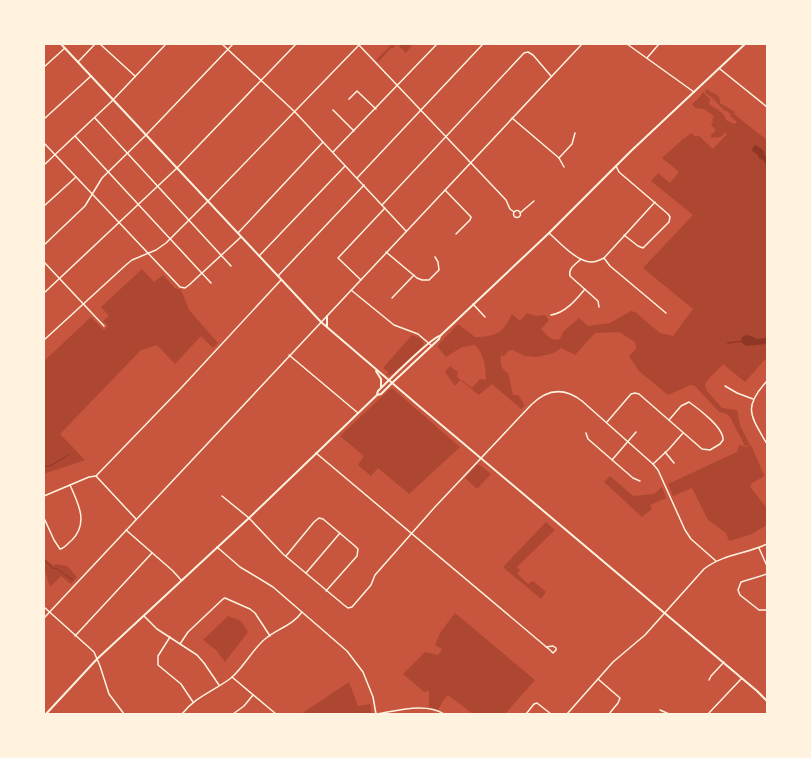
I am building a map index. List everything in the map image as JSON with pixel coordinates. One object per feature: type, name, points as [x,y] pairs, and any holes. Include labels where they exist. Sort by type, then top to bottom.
[{"type":"main road","points":[[61,44],[321,322],[480,458],[724,662],[767,701]]},
{"type":"main road","points":[[377,395],[381,394],[432,346],[440,336],[549,233],[616,166],[745,44]]},
{"type":"main road","points":[[327,316],[328,328]]},
{"type":"main road","points":[[46,714],[97,659],[249,518],[377,395],[389,380],[436,336],[440,336]]},
{"type":"main road","points":[[375,368],[381,379],[381,389]]},
{"type":"street","points":[[78,62],[95,44]]},
{"type":"street","points":[[100,44],[135,76]]},
{"type":"street","points":[[44,165],[95,118],[166,44]]},
{"type":"street","points":[[222,44],[295,112],[406,231]]},
{"type":"street","points":[[44,246],[85,206],[102,178],[146,135],[233,44]]},
{"type":"street","points":[[44,293],[158,187],[262,81],[296,44]]},
{"type":"street","points":[[44,340],[132,260],[162,246],[208,202],[359,44],[506,200],[516,217],[519,216],[520,213],[534,201]]},
{"type":"street","points":[[333,152],[376,109],[436,44]]},
{"type":"street","points":[[357,178],[483,44]]},
{"type":"street","points":[[44,618],[582,44]]},
{"type":"street","points":[[627,44],[694,93]]},
{"type":"street","points":[[647,58],[659,44]]},
{"type":"street","points":[[44,67],[65,48]]},
{"type":"street","points":[[382,205],[524,53],[528,52],[532,55],[551,76]]},
{"type":"street","points":[[720,68],[767,107]]},
{"type":"street","points":[[44,119],[91,76]]},
{"type":"street","points":[[349,99],[358,91],[376,109]]},
{"type":"street","points":[[333,110],[354,131]]},
{"type":"street","points":[[95,118],[231,266]]},
{"type":"street","points":[[512,118],[559,158],[564,166]]},
{"type":"street","points":[[559,158],[572,144],[575,133]]},
{"type":"street","points":[[75,136],[211,283]]},
{"type":"street","points":[[238,233],[323,142]]},
{"type":"street","points":[[44,143],[147,254],[180,287],[184,288],[189,285],[241,237]]},
{"type":"street","points":[[259,256],[345,166]]},
{"type":"street","points":[[616,166],[619,172],[655,202],[670,217],[669,222],[643,248],[624,235]]},
{"type":"street","points":[[44,206],[76,177]]},
{"type":"street","points":[[278,276],[364,185]]},
{"type":"street","points":[[445,190],[471,217],[470,220],[456,234]]},
{"type":"street","points":[[549,233],[581,260],[592,262],[604,258],[655,202]]},
{"type":"street","points":[[360,280],[338,258],[385,208]]},
{"type":"street","points":[[514,212],[517,210],[520,213]]},
{"type":"street","points":[[386,252],[422,280],[429,280],[439,270],[438,262],[435,257]]},
{"type":"street","points":[[604,258],[610,266],[666,313]]},
{"type":"street","points":[[581,260],[571,269],[569,272],[570,276],[598,302],[599,307]]},
{"type":"street","points":[[44,262],[104,326]]},
{"type":"street","points":[[392,298],[414,275]]},
{"type":"street","points":[[44,496],[89,477],[96,476],[281,280]]},
{"type":"street","points":[[551,315],[558,314],[566,308],[585,289]]},
{"type":"street","points":[[351,290],[394,325],[418,334],[432,346]]},
{"type":"street","points":[[473,304],[485,317]]},
{"type":"street","points":[[289,356],[358,413]]},
{"type":"street","points":[[767,381],[755,395],[751,406],[752,417],[767,444]]},
{"type":"street","points":[[725,386],[737,393],[753,399]]},
{"type":"street","points":[[222,496],[249,518],[286,556],[326,591],[344,606],[348,608],[352,607],[371,585],[375,574],[411,533],[536,399],[549,393],[561,392],[572,395],[582,401],[653,464],[658,470],[685,530],[691,538],[716,561]]},
{"type":"street","points":[[606,422],[631,394],[635,393],[639,394],[700,447],[707,450],[717,446],[723,440],[722,432],[717,426],[689,402],[684,403],[669,420]]},
{"type":"street","points":[[612,460],[636,432]]},
{"type":"street","points":[[586,433],[588,439],[633,478],[640,481]]},
{"type":"street","points":[[653,464],[683,433]]},
{"type":"street","points":[[665,452],[674,464]]},
{"type":"street","points":[[316,453],[553,653],[556,650],[553,646],[546,647]]},
{"type":"street","points":[[96,476],[136,519]]},
{"type":"street","points":[[44,518],[54,540],[60,549],[77,535],[81,510],[70,485]]},
{"type":"street","points":[[286,556],[317,519],[323,519],[355,546],[358,549],[356,556],[326,591]]},
{"type":"street","points":[[126,530],[181,580]]},
{"type":"street","points":[[306,573],[340,533]]},
{"type":"street","points":[[567,714],[618,656],[645,635],[704,568],[716,561],[767,544]]},
{"type":"street","points":[[217,547],[240,568],[273,587],[347,651],[362,672],[369,686],[376,714],[420,708],[433,710],[444,714]]},
{"type":"street","points":[[758,548],[767,566]]},
{"type":"street","points":[[75,636],[152,553]]},
{"type":"street","points":[[767,574],[741,582],[738,590],[740,595],[759,610],[767,610]]},
{"type":"street","points":[[180,644],[188,632],[225,598],[250,609],[255,613],[270,636]]},
{"type":"street","points":[[44,607],[94,652],[109,694],[123,714]]},
{"type":"street","points":[[182,714],[193,702],[232,677],[261,643],[298,618],[302,612]]},
{"type":"street","points":[[144,616],[157,629],[197,655],[219,685]]},
{"type":"street","points":[[170,637],[158,656],[158,665],[181,684],[193,702]]},
{"type":"street","points":[[709,680],[724,662]]},
{"type":"street","points":[[232,677],[276,714]]},
{"type":"street","points":[[708,714],[742,678]]},
{"type":"street","points":[[598,679],[620,698],[609,714]]},
{"type":"street","points":[[233,714],[244,706],[253,695]]},
{"type":"street","points":[[526,714],[534,704],[537,703],[551,714]]},
{"type":"street","points":[[660,710],[669,714]]},
{"type":"shaded area","points":[[392,44],[397,44],[392,49],[391,48],[378,62],[376,60]]},
{"type":"shaded area","points":[[397,44],[410,44],[412,46],[406,53]]},
{"type":"shaded area","points":[[707,89],[720,98],[720,103],[735,112],[734,114],[767,140],[767,357],[745,382],[723,364],[710,377],[705,385],[707,391],[722,408],[737,410],[740,425],[750,445],[745,446],[729,416],[719,412],[695,386],[690,385],[668,395],[639,371],[629,356],[636,349],[635,342],[619,332],[595,333],[575,355],[561,348],[554,353],[537,357],[525,356],[512,350],[508,351],[504,356],[501,354],[501,365],[508,373],[513,395],[518,395],[525,405],[521,409],[492,384],[479,395],[460,380],[455,386],[445,372],[450,366],[458,372],[457,377],[472,388],[480,379],[486,380],[484,361],[481,352],[475,345],[462,347],[446,357],[437,346],[458,324],[475,337],[482,337],[494,335],[502,330],[512,314],[520,321],[527,313],[536,316],[545,315],[549,320],[541,329],[549,337],[557,340],[560,339],[563,332],[579,318],[588,326],[610,323],[631,311],[635,312],[660,333],[673,336],[693,309],[643,268],[693,215],[651,181],[658,173],[670,183],[679,172],[662,158],[683,138],[684,139],[691,133],[696,137],[698,135],[713,149],[727,134],[725,133],[720,137],[711,138],[711,135],[716,130],[711,125],[714,116],[704,109],[695,108],[692,104],[703,92],[710,99],[709,104],[722,113],[726,120],[734,124],[736,123],[727,111],[725,111],[715,100],[712,99],[713,97],[705,92]]},
{"type":"shaded area","points":[[756,145],[764,151],[767,158],[767,168],[764,161],[752,151],[753,147]]},
{"type":"shaded area","points":[[142,269],[154,282],[163,275],[175,288],[181,290],[189,310],[218,343],[213,348],[201,336],[175,364],[157,345],[141,350],[60,434],[85,460],[44,474],[44,361],[91,317],[104,330],[108,326],[103,321],[109,316],[101,307]]},
{"type":"shaded area","points":[[412,335],[420,338],[424,343],[422,347],[392,374],[387,376],[388,372],[383,368]]},
{"type":"shaded area","points":[[746,335],[758,339],[766,338],[767,344],[746,346],[741,342],[726,344],[729,342],[741,341],[742,337]]},
{"type":"shaded area","points":[[390,389],[393,389],[460,447],[409,494],[378,468],[371,476],[358,465],[364,456],[340,436]]},
{"type":"shaded area","points":[[739,445],[747,447],[751,445],[764,475],[752,483],[750,487],[767,508],[767,525],[752,534],[729,541],[726,533],[708,520],[692,488],[673,496],[668,484],[737,452]]},
{"type":"shaded area","points":[[478,464],[491,474],[477,489],[465,478]]},
{"type":"shaded area","points":[[610,476],[633,496],[654,494],[662,487],[666,498],[650,505],[652,509],[642,517],[604,482]]},
{"type":"shaded area","points":[[546,522],[555,530],[517,567],[520,570],[517,573],[528,584],[533,581],[546,592],[541,599],[503,567]]},
{"type":"shaded area","points":[[44,558],[54,566],[56,564],[67,566],[77,577],[71,584],[61,576],[50,587],[44,568]]},
{"type":"shaded area","points":[[455,613],[535,680],[505,714],[473,714],[448,695],[438,710],[429,707],[429,691],[424,692],[403,674],[425,652],[438,655],[442,649],[435,645],[440,633]]},
{"type":"shaded area","points":[[228,616],[241,621],[248,632],[225,662],[216,650],[203,640]]},
{"type":"shaded area","points":[[349,682],[358,706],[370,704],[372,714],[301,714]]},
{"type":"waterway","points":[[44,467],[52,465],[70,454]]},
{"type":"waterway","points":[[44,560],[54,569],[56,568],[73,580]]}]
